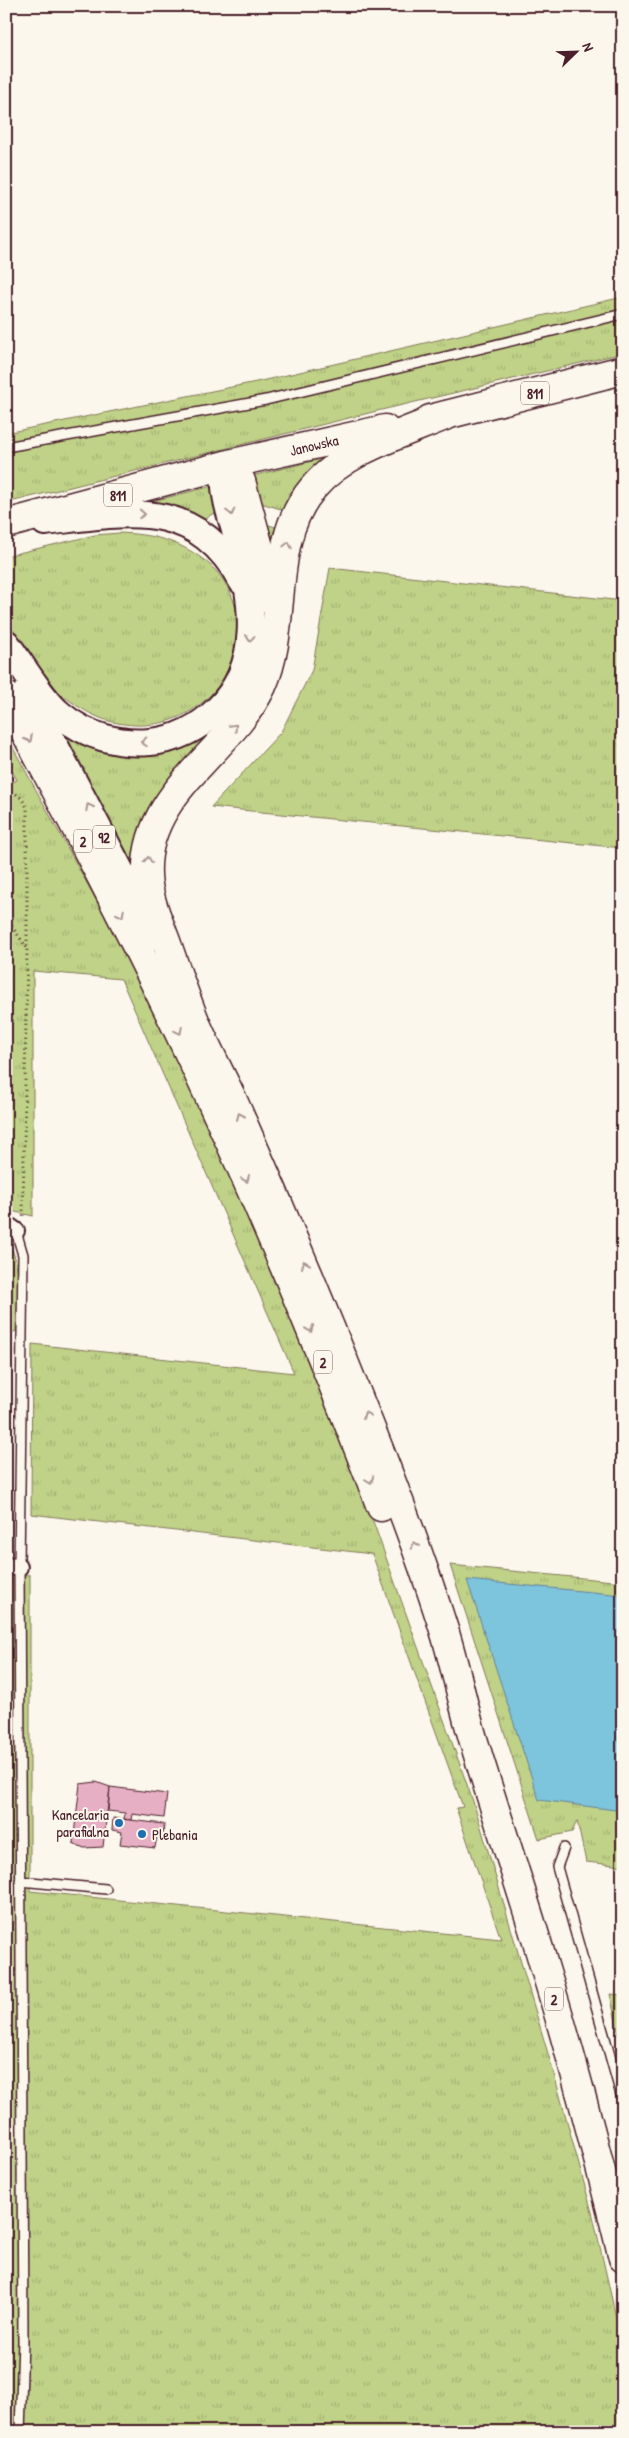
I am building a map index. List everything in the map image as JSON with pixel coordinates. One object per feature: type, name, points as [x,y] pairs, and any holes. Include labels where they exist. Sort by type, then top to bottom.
[{"type":"highway","name":"Janowska","points":[[6,525],[229,464],[447,415],[623,370]]},
{"type":"highway","points":[[196,1023],[150,895],[147,877],[150,843],[161,815],[173,797],[253,704],[272,659],[277,610],[290,533],[300,507],[314,486],[342,462],[447,415]]},
{"type":"highway","points":[[229,464],[241,481],[277,610]]},
{"type":"highway","name":"2","points":[[6,696],[125,923],[231,1145],[323,1360],[430,1637],[474,1743]]},
{"type":"highway","name":"2","points":[[196,1023],[232,1099],[321,1302],[393,1485],[446,1637],[474,1743],[563,2029],[623,2258]]},
{"type":"main road","points":[[6,642],[60,715],[104,738],[126,742],[153,742],[170,738],[194,728],[214,714],[240,679],[247,660],[251,636],[252,615],[243,562],[224,485],[229,464]]},
{"type":"main road","points":[[6,525],[125,513],[158,516],[184,524],[217,546],[228,558],[248,590]]},
{"type":"main road","name":"92","points":[[6,654],[112,853],[196,1023]]},
{"type":"lane","points":[[6,447],[266,400],[623,314]]},
{"type":"lane","points":[[11,1227],[22,1255],[13,1567],[20,1882],[23,2331],[20,2432]]},
{"type":"lane","points":[[564,1848],[557,1867],[623,2102]]},
{"type":"lane","points":[[20,1882],[106,1889]]},
{"type":"path","points":[[6,793],[12,792],[20,796],[27,807],[28,948],[23,1224],[11,1227]]},
{"type":"path","points":[[6,918],[28,948]]},
{"type":"shaded area","points":[[6,760],[17,780],[6,786]]},
{"type":"shaded area","points":[[6,1278],[9,1278],[9,1344],[6,1343]]},
{"type":"green space","points":[[623,297],[623,353],[377,411],[6,503],[6,433],[261,381]]},
{"type":"green space","points":[[329,457],[287,511],[261,503],[248,477]]},
{"type":"green space","points":[[217,485],[223,510],[210,515],[203,524],[141,504]]},
{"type":"green space","points":[[266,524],[281,529],[273,573]]},
{"type":"green space","points":[[119,533],[163,539],[194,553],[218,573],[229,590],[236,608],[238,628],[235,650],[228,670],[217,687],[203,702],[186,713],[167,721],[146,725],[117,723],[95,716],[75,704],[60,694],[45,679],[26,652],[6,617],[6,556],[95,535]]},
{"type":"green space","points":[[330,568],[623,601],[623,848],[211,807],[281,732],[312,670]]},
{"type":"green space","points":[[258,598],[267,611],[215,737],[137,885],[52,722],[78,739],[207,730]]},
{"type":"green space","points":[[6,735],[112,929],[213,1128],[359,1482],[475,1807],[554,2074],[593,2216],[623,2348],[623,2432],[9,2432],[10,2231],[6,2231],[6,1573],[30,1575],[30,1891],[501,1939],[456,1808],[463,1807],[372,1554],[31,1514],[32,1344],[294,1373],[121,979],[33,971],[33,1216],[6,1210],[6,786],[17,780],[6,760]]},
{"type":"green space","points":[[6,1239],[12,1248],[15,1259],[18,1283],[16,1331],[9,1334]]},
{"type":"green space","points":[[450,1565],[623,1582],[623,1866],[586,1862],[577,1821],[572,1832],[539,1839]]},
{"type":"green space","points":[[610,1994],[623,1995],[623,2036],[619,2036]]},
{"type":"green space","points":[[6,2231],[10,2231],[9,2432],[6,2432]]},
{"type":"water","points":[[467,1580],[623,1595],[623,1811],[539,1800]]},
{"type":"building","points":[[96,1782],[110,1787],[103,1847],[84,1848],[73,1843],[80,1784]]},
{"type":"building","points":[[110,1787],[167,1794],[164,1818],[132,1814],[131,1820],[124,1819],[125,1813],[108,1811]]},
{"type":"building","name":"Plebania","points":[[113,1818],[164,1824],[163,1837],[157,1836],[155,1848],[120,1844],[122,1832],[112,1830]]},
{"type":"place","name":"Kancelaria parafialna","points":[[119,1823]]},
{"type":"place","name":"Plebania","points":[[142,1834]]}]
